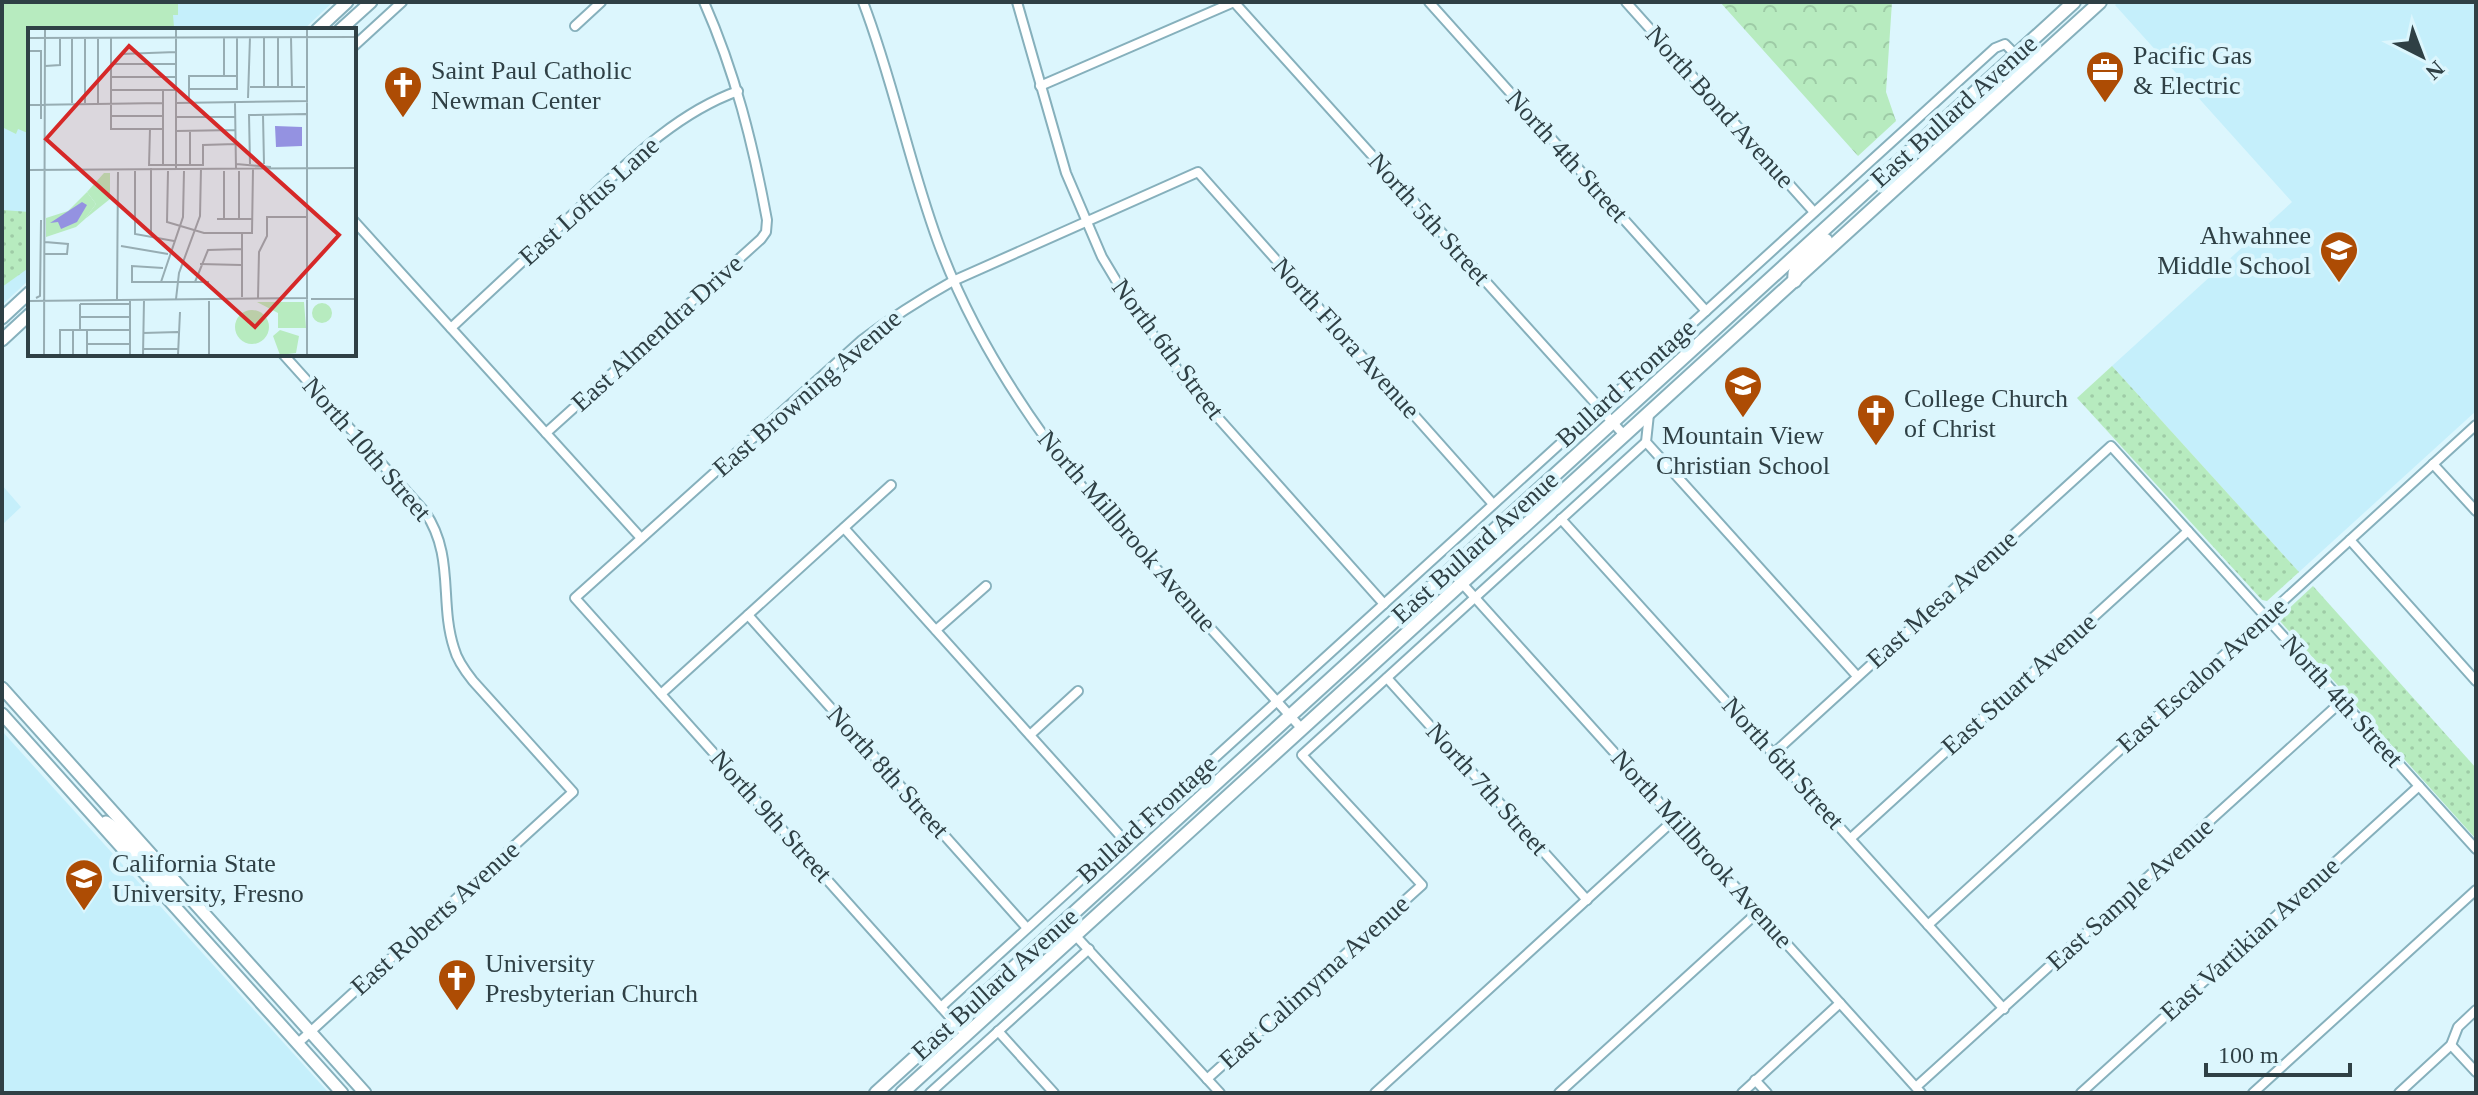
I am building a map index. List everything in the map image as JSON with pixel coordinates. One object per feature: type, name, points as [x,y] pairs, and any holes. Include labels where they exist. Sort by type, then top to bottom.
[{"type":"main road","points":[[319,28],[347,2]]},
{"type":"main road","points":[[342,28],[371,2]]},
{"type":"main road","name":"East Bullard Avenue","points":[[876,1093],[2074,2]]},
{"type":"main road","points":[[2079,22],[2087,2]]},
{"type":"main road","name":"East Bullard Avenue","points":[[902,1093],[2100,2]]},
{"type":"main road","points":[[1795,281],[1795,267],[1835,231],[1857,200]]},
{"type":"main road","points":[[2,318],[28,294]]},
{"type":"main road","points":[[2,340],[28,316]]},
{"type":"main road","points":[[2,688],[365,1093]]},
{"type":"main road","points":[[2,714],[342,1093]]},
{"type":"main road","points":[[81,802],[117,830],[171,888],[177,892],[184,891]]},
{"type":"street","points":[[356,44],[402,2]]},
{"type":"street","points":[[575,26],[601,2]]},
{"type":"street","points":[[704,2],[738,91]]},
{"type":"street","name":"North Millbrook Avenue","points":[[863,2],[879,44],[923,199],[953,281],[1021,405],[1084,489],[1302,729]]},
{"type":"street","name":"North 6th Street","points":[[1017,2],[1066,173],[1102,257],[1123,292],[1187,383],[1384,604]]},
{"type":"street","points":[[1040,86],[1234,2]]},
{"type":"street","name":"North 5th Street","points":[[1234,2],[1624,435]]},
{"type":"street","name":"North 4th Street","points":[[1429,2],[1706,311]]},
{"type":"street","name":"North Bond Avenue","points":[[1626,2],[1814,212]]},
{"type":"street","name":"Bullard Frontage","points":[[941,1007],[1995,48],[2005,44],[2017,55]]},
{"type":"street","points":[[2017,55],[2028,67]]},
{"type":"street","name":"East Almendra Drive","points":[[546,433],[766,232],[767,220],[757,163],[738,91]]},
{"type":"street","name":"East Loftus Lane","points":[[451,328],[673,125],[705,104],[738,91]]},
{"type":"street","name":"East Browning Avenue","points":[[575,598],[862,340],[917,301],[953,281],[1198,172]]},
{"type":"street","name":"North Flora Avenue","points":[[1198,172],[1493,504]]},
{"type":"street","points":[[356,223],[641,538]]},
{"type":"street","name":"North 10th Street","points":[[285,356],[425,512],[434,526],[443,554],[453,647],[460,663],[573,792]]},
{"type":"street","points":[[1387,678],[1646,442],[1649,413]]},
{"type":"street","name":"East Escalon Avenue","points":[[1928,925],[2476,425]]},
{"type":"street","points":[[1646,442],[1857,676]]},
{"type":"street","name":"North 4th Street","points":[[2111,446],[2476,849]]},
{"type":"street","name":"East Mesa Avenue","points":[[1774,753],[2111,446]]},
{"type":"street","points":[[2433,464],[2476,511]]},
{"type":"street","points":[[661,694],[891,485]]},
{"type":"street","name":"North 6th Street","points":[[1561,519],[2004,1009]]},
{"type":"street","points":[[844,528],[1124,840]]},
{"type":"street","name":"East Stuart Avenue","points":[[1851,838],[2188,531]]},
{"type":"street","points":[[2350,540],[2476,681]]},
{"type":"street","name":"North Millbrook Avenue","points":[[1450,570],[1919,1090]]},
{"type":"street","points":[[936,630],[986,586]]},
{"type":"street","name":"North 9th Street","points":[[575,598],[966,1035]]},
{"type":"street","name":"North 8th Street","points":[[748,615],[1027,928]]},
{"type":"street","name":"East Calimyrna Avenue","points":[[1207,1079],[1422,885],[1302,755],[1387,678]]},
{"type":"street","name":"North 7th Street","points":[[1387,678],[1587,900]]},
{"type":"street","points":[[1030,735],[1078,691]]},
{"type":"street","name":"East Sample Avenue","points":[[1919,1090],[2342,701]]},
{"type":"street","name":"East Vartikian Avenue","points":[[2081,1093],[2419,786]]},
{"type":"street","name":"East Roberts Avenue","points":[[297,1044],[573,792]]},
{"type":"street","points":[[1375,1093],[1675,819]]},
{"type":"street","points":[[2253,1093],[2476,890]]},
{"type":"street","points":[[1559,1093],[1758,912]]},
{"type":"street","points":[[1063,922],[1220,1093]]},
{"type":"street","points":[[930,1093],[1089,949]]},
{"type":"street","points":[[1742,1093],[1840,1003]]},
{"type":"street","points":[[2399,1093],[2451,1045],[2458,1027],[2476,1010]]},
{"type":"street","points":[[998,1031],[1054,1093]]},
{"type":"street","points":[[2451,1045],[2476,1072]]},
{"type":"street","points":[[1755,1080],[1767,1093]]},
{"type":"shaded area","points":[[2,2],[333,2],[305,28],[28,28],[28,281],[2,305]]},
{"type":"shaded area","name":"Ahwahnee Middle School","points":[[2118,2],[2476,4],[2476,411],[2299,572],[2112,366],[2292,202],[2115,5]]},
{"type":"shaded area","points":[[2,485],[21,507],[2,525]]},
{"type":"shaded area","name":"California State University, Fresno","points":[[2,731],[329,1093],[2,1093]]},
{"type":"green space","points":[[2,2],[178,2],[178,15],[173,15],[174,27],[169,28],[28,28],[28,133],[18,129],[16,134],[2,127]]},
{"type":"green space","points":[[1720,2],[1892,2],[1886,92],[1896,121],[1858,156]]},
{"type":"green space","points":[[2,210],[28,212],[28,268],[2,287]]},
{"type":"green space","points":[[2112,366],[2299,572],[2267,601],[2262,600],[2077,398]]},
{"type":"green space","points":[[2313,586],[2476,768],[2476,839],[2280,621],[2281,616]]},
{"type":"place","name":"Pacific Gas & Electric","points":[[2105,104]]},
{"type":"place","name":"Saint Paul Catholic Newman Center","points":[[403,119]]},
{"type":"place","name":"Ahwahnee Middle School","points":[[2339,284]]},
{"type":"place","name":"Mountain View Christian School","points":[[1743,419]]},
{"type":"place","name":"College Church of Christ","points":[[1876,447]]},
{"type":"place","name":"California State University, Fresno","points":[[84,912]]},
{"type":"place","name":"University Presbyterian Church","points":[[457,1012]]}]
